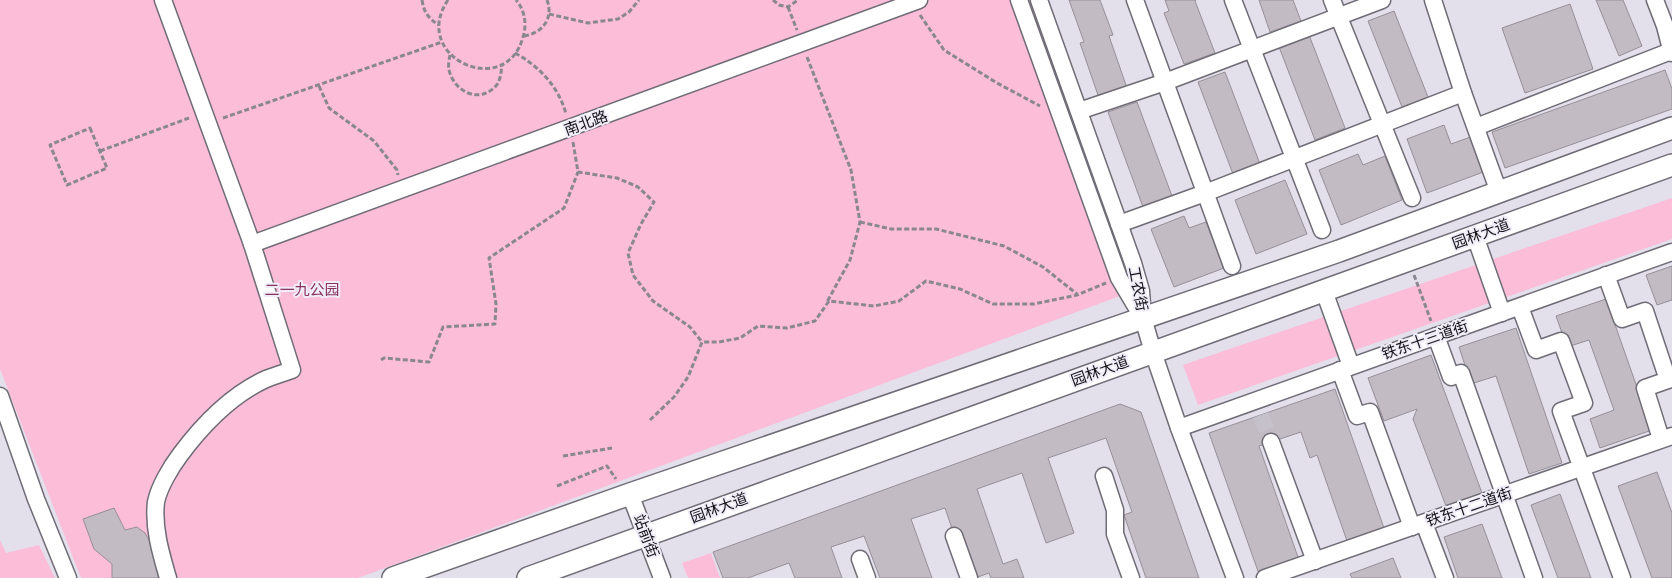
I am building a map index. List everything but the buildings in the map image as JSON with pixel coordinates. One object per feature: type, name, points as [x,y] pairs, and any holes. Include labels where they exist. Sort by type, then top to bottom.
[{"type":"main road","points":[[393,578],[630,494],[1339,251],[1672,128]]},
{"type":"main road","name":"园林大道","points":[[528,578],[1672,165]]},
{"type":"street","points":[[163,0],[252,244],[292,370],[266,380],[236,398],[214,415],[196,434],[169,470],[156,501],[156,531],[168,578]]},
{"type":"street","points":[[1019,0],[1119,278],[1143,318],[1140,346],[1134,355],[1125,362]]},
{"type":"street","name":"工农街","points":[[1039,0],[1134,263],[1143,318],[1153,352],[1235,578]]},
{"type":"street","points":[[1135,0],[1232,266]]},
{"type":"street","points":[[1233,0],[1322,230]]},
{"type":"street","points":[[1332,0],[1412,198]]},
{"type":"street","points":[[1078,111],[1165,82],[1382,0]]},
{"type":"street","points":[[1433,0],[1463,93],[1496,184],[1497,193]]},
{"type":"street","points":[[1476,127],[1672,52],[1655,0]]},
{"type":"street","name":"南北路","points":[[252,244],[915,2]]},
{"type":"street","points":[[1119,224],[1295,159],[1463,93]]},
{"type":"street","points":[[1474,236],[1502,313]]},
{"type":"street","name":"铁东十三道街","points":[[1179,428],[1258,408],[1345,368],[1672,252]]},
{"type":"street","points":[[1606,275],[1622,319],[1644,311],[1668,380],[1645,388],[1668,441]]},
{"type":"street","points":[[1324,291],[1357,416],[1370,412],[1418,525],[1444,578]]},
{"type":"street","points":[[1520,307],[1536,350],[1561,341],[1584,403],[1561,411],[1622,578]]},
{"type":"street","points":[[1436,336],[1451,377],[1461,373],[1534,578]]},
{"type":"street","points":[[0,396],[36,499],[68,578]]},
{"type":"street","name":"铁东十二道街","points":[[1265,578],[1581,468],[1668,441]]},
{"type":"street","points":[[1271,442],[1315,560]]},
{"type":"street","points":[[1104,476],[1115,510],[1115,534],[1131,578]]},
{"type":"street","name":"站前街","points":[[630,494],[662,578]]},
{"type":"street","points":[[954,536],[969,578]]},
{"type":"street","points":[[860,559],[867,578]]},
{"type":"path","points":[[422,0],[423,8],[429,19],[440,26]]},
{"type":"path","points":[[448,0],[440,14],[442,42],[450,54],[461,63],[474,68],[488,69],[502,64],[516,53],[521,44],[525,30],[524,16],[516,0]]},
{"type":"path","points":[[524,36],[534,34],[545,26],[549,14],[547,0]]},
{"type":"path","points":[[549,14],[588,23],[618,19],[629,12],[639,0]]},
{"type":"path","points":[[773,0],[780,5],[788,7],[798,0]]},
{"type":"path","points":[[915,2],[944,50],[998,83],[1062,118]]},
{"type":"path","points":[[788,7],[851,170],[860,222],[850,260],[823,309]]},
{"type":"path","points":[[100,151],[319,86],[442,42]]},
{"type":"path","points":[[381,360],[384,358],[430,362],[443,327],[496,324],[496,304],[490,258],[564,208],[578,172],[564,108],[550,81],[532,62],[516,53]]},
{"type":"path","points":[[450,54],[448,69],[458,87],[467,94],[477,95],[487,92],[496,86],[502,64]]},
{"type":"path","points":[[319,86],[329,108],[374,141],[397,170],[401,190]]},
{"type":"path","points":[[90,128],[100,151],[107,168],[67,185],[50,144],[90,128]]},
{"type":"path","points":[[578,172],[617,178],[638,187],[654,202],[641,224],[628,253],[632,275],[653,301],[690,327],[702,342]]},
{"type":"path","points":[[860,222],[891,229],[936,229],[1004,246],[1043,267],[1077,295]]},
{"type":"path","points":[[1409,260],[1436,336]]},
{"type":"path","points":[[702,342],[719,342],[740,338],[758,326],[787,328],[815,321],[829,301],[874,306],[899,301],[926,281],[960,288],[993,304],[1034,304],[1077,295],[1119,278]]},
{"type":"path","points":[[650,420],[674,397],[688,377],[702,342]]},
{"type":"path","points":[[563,456],[612,448]]},
{"type":"green space","name":"二一九公园","points":[[0,0],[1034,0],[1128,268],[1120,296],[358,578],[81,578],[0,369]]},
{"type":"green space","points":[[1672,198],[1672,239],[1198,405],[1183,365]]},
{"type":"green space","points":[[0,540],[6,553],[39,545],[55,578],[0,578]]},
{"type":"green space","points":[[711,553],[720,578],[688,578],[682,563]]},
{"type":"tunnel","points":[[1261,415],[1271,442]]}]
